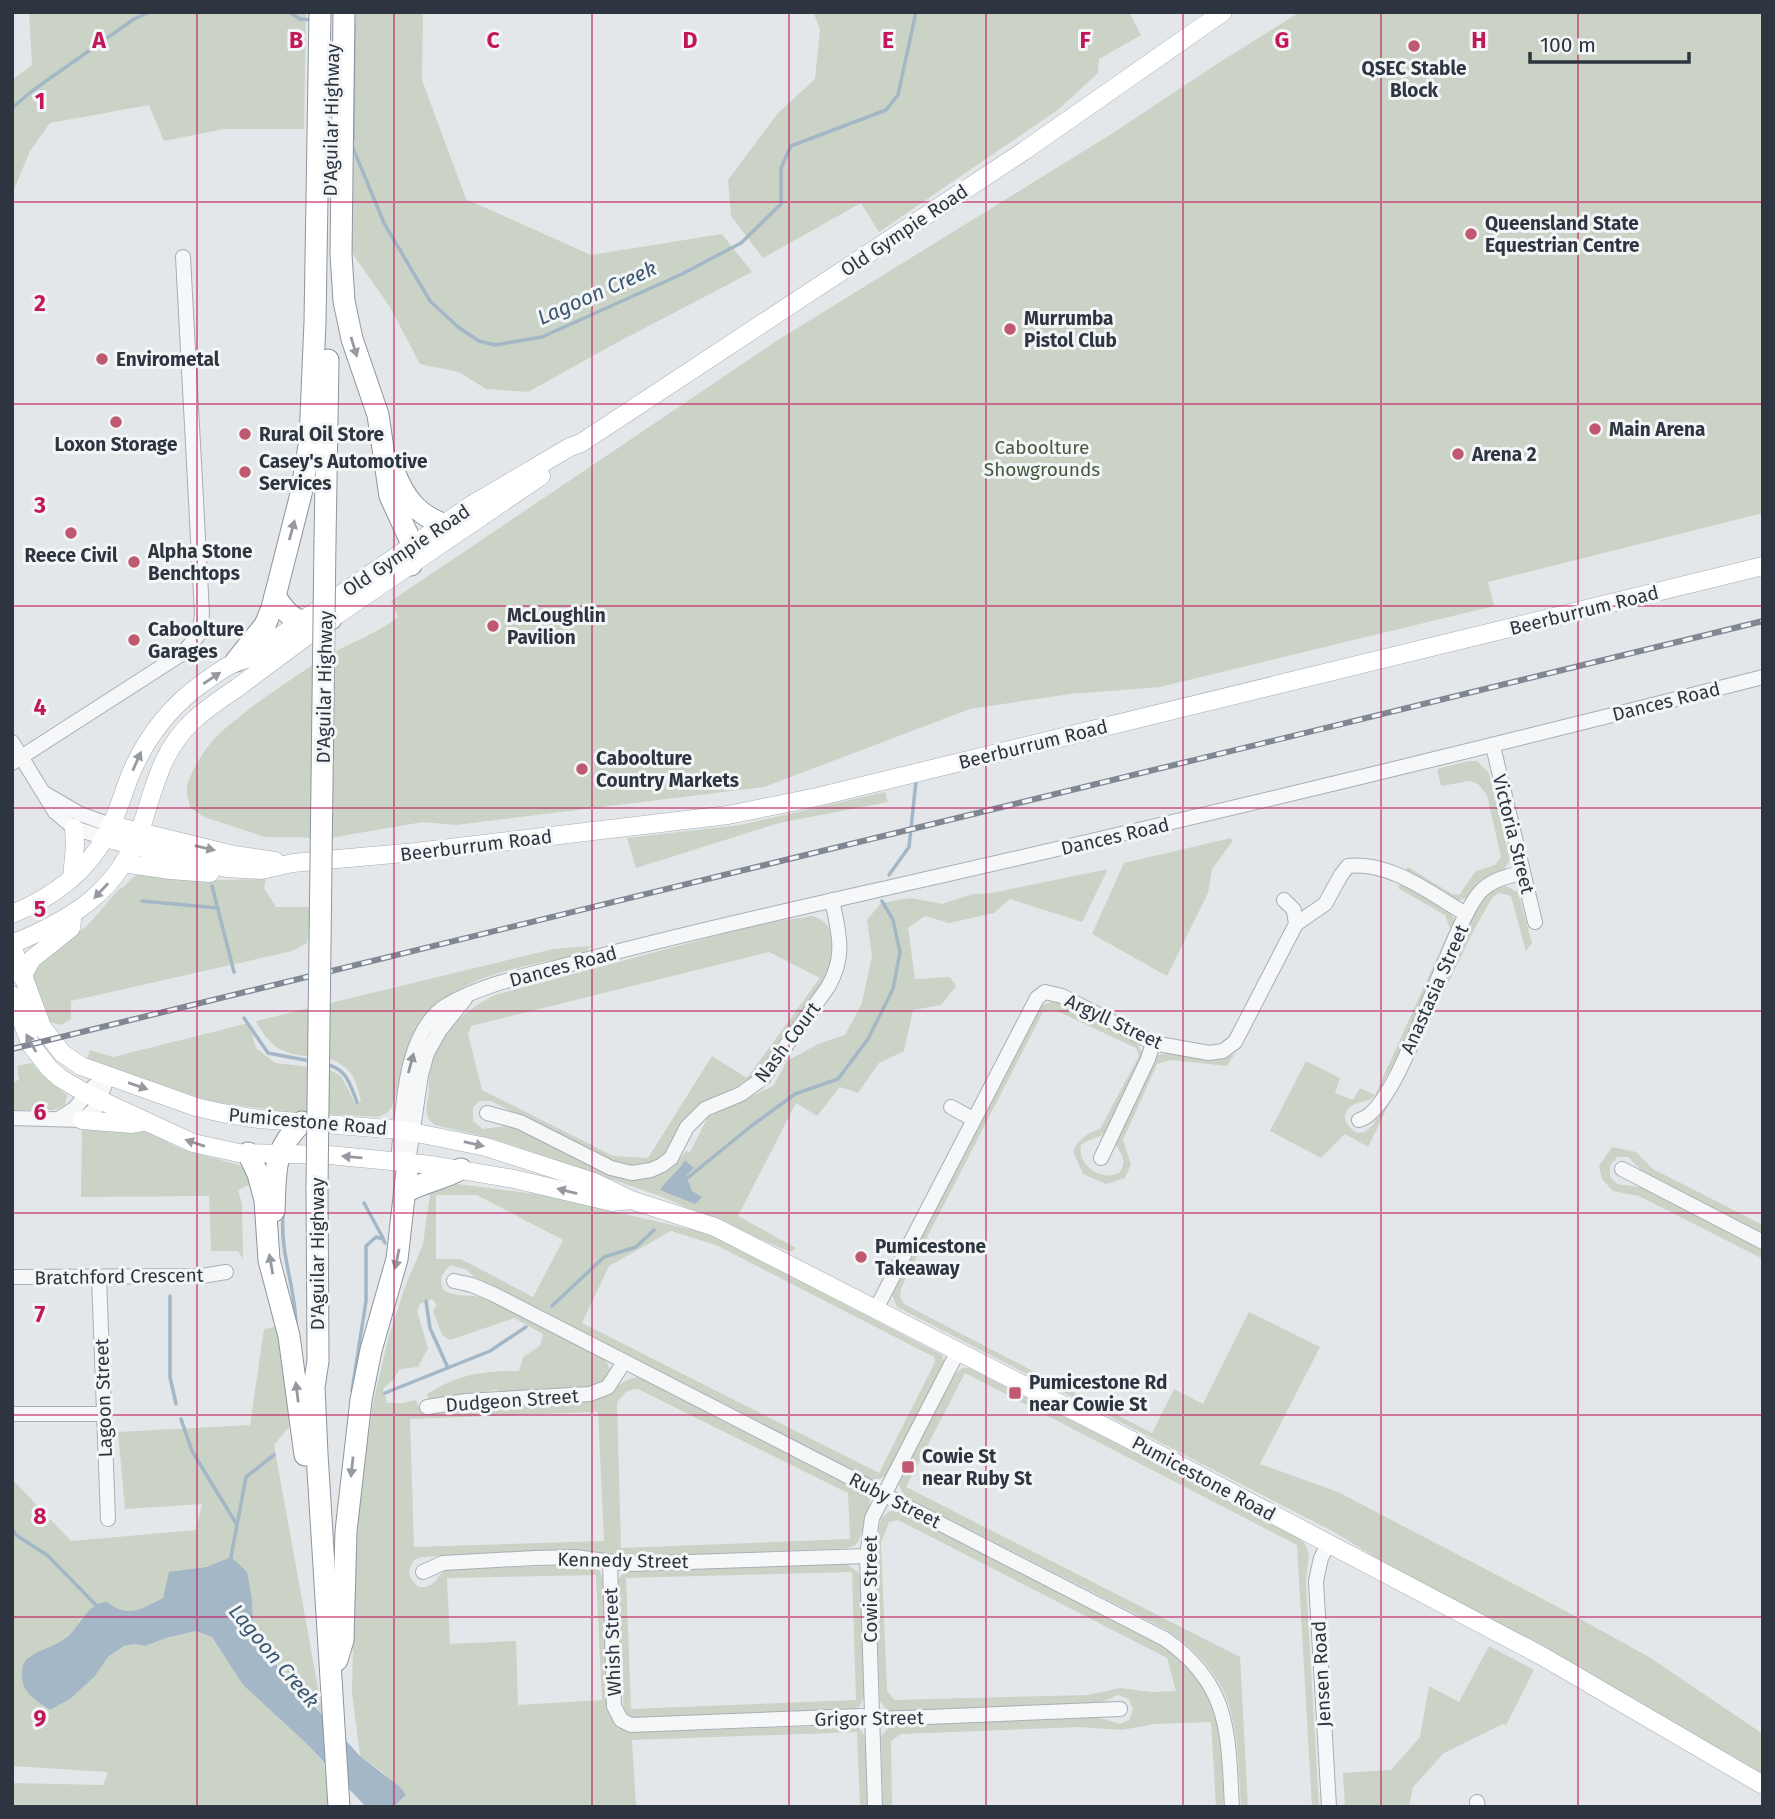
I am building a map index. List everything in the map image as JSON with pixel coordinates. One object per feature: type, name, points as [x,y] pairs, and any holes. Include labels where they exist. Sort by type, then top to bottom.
[{"type":"highway","points":[[320,12],[329,243],[358,359],[377,415],[386,481],[390,496],[410,535],[411,554]]},
{"type":"highway","name":"D'Aguilar Highway","points":[[332,12],[317,1187],[318,1361],[314,1387],[321,1550],[348,1807]]},
{"type":"highway","points":[[236,661],[265,625],[275,596],[307,466],[329,243],[344,12]]},
{"type":"highway","points":[[384,458],[393,468],[401,489],[415,508],[423,515],[443,524]]},
{"type":"highway","points":[[275,596],[290,617],[300,621],[331,619]]},
{"type":"highway","points":[[267,1225],[274,1213],[279,1154],[285,1140],[302,1122]]},
{"type":"highway","points":[[248,1153],[261,1184],[267,1209],[270,1259],[292,1352],[314,1533],[321,1550]]},
{"type":"highway","points":[[333,1655],[343,1640],[346,1531],[361,1400],[371,1350],[397,1259],[405,1192],[403,1161]]},
{"type":"highway","points":[[405,1192],[445,1178],[461,1169]]},
{"type":"highway","name":"D'Aguilar Highway","points":[[318,1361],[323,1386],[339,1807]]},
{"type":"main road","name":"Old Gympie Road","points":[[136,839],[156,776],[181,733],[221,699],[331,619],[411,554],[443,524],[505,484],[581,443],[1035,143],[1223,12]]},
{"type":"main road","name":"Old Gympie Road","points":[[108,831],[142,750],[161,720],[188,694],[236,661],[246,659],[300,621],[573,453],[581,443]]},
{"type":"main road","name":"Beerburrum Road","points":[[108,831],[227,868],[261,870],[293,863],[415,852],[728,815],[817,797],[1763,566]]},
{"type":"main road","points":[[72,878],[74,828]]},
{"type":"main road","points":[[12,914],[41,901],[72,878],[86,864],[108,831]]},
{"type":"main road","name":"Beerburrum Road","points":[[136,839],[293,863]]},
{"type":"main road","points":[[12,945],[74,915],[101,892],[123,863],[136,839]]},
{"type":"main road","points":[[123,863],[214,873],[227,868]]},
{"type":"main road","points":[[22,976],[32,959],[71,928],[74,915]]},
{"type":"main road","name":"Pumicestone Road","points":[[12,945],[42,1027],[62,1053],[81,1066],[209,1110],[259,1119],[408,1130],[498,1150],[594,1182],[631,1200],[715,1227],[1329,1543],[1592,1684],[1763,1785]]},
{"type":"main road","name":"Pumicestone Road","points":[[12,995],[24,1031],[41,1059],[60,1078],[94,1097],[193,1143],[218,1150],[248,1153],[403,1161],[461,1169],[612,1202],[631,1200]]},
{"type":"main road","points":[[82,1120],[132,1124],[146,1121]]},
{"type":"street","points":[[17,760],[183,653],[200,633],[202,613],[183,257]]},
{"type":"street","name":"Dances Road","points":[[403,1161],[427,1053],[440,1030],[468,996],[499,984],[663,939],[1163,825],[1493,746],[1763,677]]},
{"type":"street","points":[[12,742],[17,760],[44,793],[55,812],[74,828],[108,831]]},
{"type":"street","name":"Victoria Street","points":[[1493,746],[1535,922]]},
{"type":"street","points":[[44,793],[108,831]]},
{"type":"street","name":"Argyll Street","points":[[876,1309],[1034,1002],[1045,992],[1062,996],[1153,1043],[1217,1053],[1229,1048],[1238,1035],[1296,924],[1325,904],[1348,866],[1360,865],[1402,876],[1466,914]]},
{"type":"street","name":"Anastasia Street","points":[[1359,1120],[1367,1119],[1380,1106],[1420,1025],[1466,914],[1479,893],[1489,883],[1523,873]]},
{"type":"street","name":"Nash Court","points":[[487,1114],[520,1122],[611,1168],[642,1172],[662,1165],[677,1149],[695,1117],[714,1103],[752,1087],[763,1078],[828,987],[839,965],[841,953],[832,900]]},
{"type":"street","points":[[1284,900],[1294,910],[1296,924]]},
{"type":"street","points":[[1101,1158],[1153,1043]]},
{"type":"street","points":[[60,1118],[94,1097],[105,1075]]},
{"type":"street","points":[[12,1118],[82,1120],[96,1108],[94,1097]]},
{"type":"street","points":[[950,1107],[973,1119]]},
{"type":"street","points":[[1622,1169],[1763,1242]]},
{"type":"street","name":"Bratchford Crescent","points":[[12,1277],[202,1276],[226,1272]]},
{"type":"street","name":"Lagoon Street","points":[[99,1277],[108,1519]]},
{"type":"street","name":"Ruby Street","points":[[454,1281],[483,1289],[1152,1632],[1184,1652],[1210,1685],[1225,1721],[1232,1807]]},
{"type":"street","name":"Cowie Street","points":[[876,1807],[867,1556],[872,1518],[958,1351]]},
{"type":"street","name":"Dudgeon Street","points":[[427,1407],[466,1401],[590,1394],[608,1387],[624,1362]]},
{"type":"street","points":[[12,1414],[104,1414]]},
{"type":"street","name":"Jensen Road","points":[[1329,1543],[1321,1558],[1316,1581],[1329,1807]]},
{"type":"street","name":"Kennedy Street","points":[[423,1572],[443,1563],[456,1562],[575,1558],[629,1564],[867,1556]]},
{"type":"street","name":"Whish Street","points":[[610,1562],[614,1706],[621,1720]]},
{"type":"street","name":"Grigor Street","points":[[621,1720],[640,1726],[861,1716],[872,1718],[1119,1709]]},
{"type":"green space","points":[[29,12],[306,12],[304,129],[224,129],[164,141],[149,105],[50,123],[30,151],[12,194],[12,80],[32,65]]},
{"type":"green space","points":[[352,12],[423,12],[422,80],[466,199],[591,255],[722,234],[752,272],[528,392],[486,389],[459,372],[420,364],[390,307],[352,253]]},
{"type":"green space","points":[[813,12],[1129,12],[1141,35],[1099,59],[1098,73],[1059,109],[879,232],[861,203],[763,258],[731,216],[728,180],[778,113],[815,79],[820,29]]},
{"type":"green space","name":"Caboolture Showgrounds","points":[[1300,12],[1763,12],[1763,513],[1488,582],[1494,606],[1160,687],[1070,694],[970,709],[764,787],[456,825],[423,822],[330,838],[265,837],[204,817],[190,808],[187,787],[191,774],[217,736],[255,704],[327,656],[398,617],[391,601],[778,340],[1113,133]]},
{"type":"green space","points":[[1477,761],[1489,773],[1510,860],[1504,870],[1482,881],[1467,898],[1455,901],[1404,872],[1408,867],[1452,894],[1459,895],[1476,871],[1495,865],[1501,857],[1487,795],[1478,784],[1470,781],[1441,786],[1437,769]]},
{"type":"green space","points":[[885,792],[888,802],[779,823],[636,868],[627,838],[740,825]]},
{"type":"green space","points":[[1231,838],[1232,842],[1212,869],[1208,893],[1167,976],[1092,934],[1124,863]]},
{"type":"green space","points":[[1108,869],[1082,922],[1010,899],[994,913],[949,923],[925,916],[908,928],[915,979],[950,977],[956,986],[941,1005],[913,1010],[904,1051],[879,1063],[858,1093],[840,1087],[817,1116],[796,1103],[738,1216],[796,1248],[790,1252],[660,1196],[497,1140],[435,1125],[427,1116],[429,1073],[439,1045],[462,1016],[495,995],[760,924],[812,916],[821,920],[828,926],[833,945],[831,966],[822,989],[753,1080],[739,1090],[715,1098],[664,1158],[637,1168],[609,1161],[491,1101],[480,1101],[473,1107],[473,1121],[483,1129],[505,1126],[518,1128],[649,1177],[660,1173],[674,1164],[686,1151],[690,1152],[708,1117],[773,1086],[787,1061],[818,1044],[845,1035],[862,1003],[872,956],[867,920],[881,903],[910,898],[942,904],[973,894],[992,893]],"holes":[[[769,952],[820,978],[747,1078],[712,1056],[648,1158],[613,1156],[482,1090],[468,1034],[471,1026]]]},
{"type":"green space","points":[[141,873],[217,880],[266,879],[264,888],[276,907],[312,907],[307,943],[292,951],[71,1001],[71,1019],[61,1025],[50,1022],[34,982],[34,970],[50,952],[87,926],[119,889]]},
{"type":"green space","points":[[1401,882],[1449,911],[1456,921],[1404,1045],[1375,1095],[1450,929],[1445,915],[1398,888]]},
{"type":"green space","points":[[1506,886],[1518,892],[1532,943],[1526,951],[1511,896],[1499,893],[1492,898],[1368,1147],[1345,1134],[1321,1158],[1270,1131],[1306,1061],[1340,1078],[1335,1093],[1353,1100],[1360,1088],[1375,1095],[1369,1100],[1354,1104],[1345,1114],[1346,1122],[1351,1128],[1357,1133],[1365,1132],[1373,1125],[1419,1038],[1478,906],[1492,889]]},
{"type":"green space","points":[[591,946],[585,953],[484,978],[461,988],[440,1002],[423,1020],[409,1044],[392,1107],[378,1117],[286,1112],[209,1101],[87,1059],[90,1050],[113,1057],[249,1023],[256,1048],[275,1063],[328,1069],[341,1076],[355,1103],[361,1101],[355,1081],[348,1070],[338,1062],[326,1058],[302,1056],[278,1048],[267,1038],[256,1021],[553,949]]},
{"type":"green space","points":[[1054,1001],[1061,1002],[1136,1042],[1142,1052],[1142,1062],[1106,1132],[1081,1145],[1083,1159],[1098,1173],[1112,1175],[1122,1169],[1123,1158],[1115,1144],[1158,1055],[1177,1053],[1216,1059],[1235,1054],[1227,1066],[1171,1060],[1157,1064],[1123,1140],[1131,1164],[1125,1178],[1106,1184],[1083,1174],[1073,1151],[1084,1137],[1100,1129],[1139,1056],[1136,1048],[1055,1010],[1043,1012],[901,1288],[900,1297],[904,1304],[1152,1433],[1174,1389],[1203,1404],[1249,1312],[1320,1347],[1260,1464],[1338,1492],[1649,1657],[1763,1734],[1763,1777],[1566,1660],[1386,1564],[1336,1533],[897,1307],[892,1295],[893,1289],[1037,1010]]},
{"type":"green space","points":[[32,1063],[67,1095],[65,1105],[54,1110],[12,1110],[12,1082],[19,1080],[17,1066]]},
{"type":"green space","points":[[82,1126],[128,1127],[147,1132],[181,1149],[246,1169],[253,1183],[238,1190],[242,1204],[243,1259],[238,1251],[211,1251],[209,1196],[81,1197]]},
{"type":"green space","points":[[1612,1147],[1636,1152],[1653,1169],[1763,1225],[1763,1237],[1649,1178],[1628,1157],[1617,1157],[1610,1166],[1610,1177],[1617,1184],[1645,1188],[1763,1248],[1763,1259],[1639,1196],[1613,1191],[1602,1179],[1599,1166]]},
{"type":"green space","points":[[457,1184],[543,1195],[698,1231],[717,1238],[942,1355],[943,1366],[888,1473],[874,1480],[474,1277],[467,1270],[451,1265],[442,1277],[441,1284],[445,1291],[487,1299],[596,1354],[608,1365],[606,1380],[591,1389],[510,1393],[494,1390],[430,1404],[427,1394],[449,1382],[483,1373],[519,1371],[523,1357],[540,1346],[543,1334],[514,1318],[450,1340],[442,1335],[433,1311],[437,1305],[432,1299],[420,1304],[417,1311],[428,1348],[418,1367],[400,1369],[383,1389],[387,1403],[416,1400],[421,1412],[434,1412],[457,1406],[590,1400],[628,1380],[641,1377],[864,1491],[870,1501],[867,1515],[858,1542],[848,1548],[625,1558],[580,1551],[421,1557],[414,1560],[409,1570],[411,1578],[418,1586],[426,1587],[449,1569],[595,1566],[603,1580],[608,1695],[618,1725],[635,1732],[857,1725],[865,1736],[869,1807],[860,1807],[857,1732],[632,1740],[636,1807],[393,1807],[406,1795],[381,1771],[360,1756],[352,1693],[355,1534],[373,1403],[388,1339],[423,1244],[431,1187]],"holes":[[[436,1195],[477,1195],[563,1240],[533,1297],[461,1259],[436,1259]],[[671,1231],[716,1245],[934,1357],[935,1362],[879,1473],[582,1323],[609,1266]],[[638,1389],[848,1493],[850,1539],[621,1548],[617,1402],[627,1391]],[[598,1412],[604,1541],[414,1547],[410,1419]],[[596,1575],[602,1700],[518,1705],[516,1641],[450,1644],[447,1578]]]},
{"type":"green space","points":[[278,1326],[290,1426],[274,1445],[323,1716],[262,1649],[253,1624],[252,1599],[231,1557],[177,1574],[169,1582],[163,1598],[141,1609],[122,1611],[107,1602],[82,1617],[74,1630],[61,1642],[28,1657],[95,1676],[108,1657],[124,1646],[145,1646],[196,1631],[212,1637],[243,1685],[324,1763],[329,1807],[12,1807],[12,1783],[103,1785],[108,1772],[12,1766],[12,1479],[71,1541],[196,1530],[202,1504],[125,1509],[118,1432],[250,1425],[264,1329]]},
{"type":"green space","points":[[962,1368],[969,1368],[1294,1534],[1301,1540],[1309,1555],[1306,1581],[1319,1807],[1312,1807],[1297,1545],[965,1373],[906,1487],[1240,1657],[1248,1807],[1241,1807],[1238,1753],[1230,1707],[1209,1668],[1191,1649],[1167,1630],[904,1496],[899,1485],[900,1480],[952,1377]]},
{"type":"green space","points":[[897,1510],[1163,1646],[1183,1663],[1209,1698],[1216,1717],[1222,1759],[1224,1807],[1216,1807],[1211,1722],[1154,1724],[1122,1730],[1080,1727],[901,1734],[891,1741],[892,1807],[883,1807],[881,1736],[891,1725],[1097,1717],[1120,1724],[1129,1720],[1133,1709],[1129,1699],[1118,1695],[1098,1704],[892,1712],[886,1709],[880,1701],[874,1561],[881,1518],[890,1511]],"holes":[[[898,1520],[1167,1658],[1176,1691],[1152,1692],[1120,1688],[1088,1695],[894,1700],[887,1690],[881,1543],[889,1522]]]},
{"type":"green space","points":[[847,1564],[858,1572],[860,1577],[864,1698],[859,1707],[850,1710],[637,1719],[630,1717],[624,1711],[616,1588],[617,1581],[624,1572]],"holes":[[[852,1572],[856,1700],[631,1709],[626,1578]]]},
{"type":"green space","points":[[1489,1646],[1534,1670],[1506,1725],[1503,1724],[1444,1753],[1413,1787],[1409,1807],[1345,1807],[1343,1773],[1391,1770],[1420,1737],[1429,1686],[1459,1702]]},
{"type":"water","points":[[685,1160],[694,1168],[686,1176],[692,1191],[702,1197],[695,1204],[660,1190]]},
{"type":"water","points":[[231,1557],[247,1572],[253,1624],[262,1649],[360,1756],[400,1787],[406,1795],[393,1807],[366,1807],[306,1743],[243,1685],[212,1637],[196,1631],[145,1646],[124,1646],[108,1657],[95,1676],[70,1699],[50,1710],[26,1691],[22,1680],[25,1661],[67,1637],[94,1607],[107,1602],[122,1610],[141,1609],[163,1598],[169,1572],[206,1567]]},
{"type":"waterway","name":"Lagoon Creek","points":[[12,108],[134,19],[150,12]]},
{"type":"waterway","name":"Lagoon Creek","points":[[289,12],[300,19],[312,20]]},
{"type":"waterway","name":"Lagoon Creek","points":[[353,148],[384,223],[430,301],[458,327],[479,341],[495,345],[542,337],[682,274],[741,243],[781,204],[781,168],[791,146],[886,110],[898,95],[916,12]]},
{"type":"waterway","name":"Lagoon Creek","points":[[353,140],[354,25]]},
{"type":"waterway","points":[[889,875],[909,847],[916,781]]},
{"type":"waterway","points":[[212,886],[234,972]]},
{"type":"waterway","points":[[142,901],[218,908]]},
{"type":"waterway","points":[[685,1180],[795,1094],[838,1079],[868,1039],[893,989],[900,952],[893,920],[882,901]]},
{"type":"waterway","points":[[244,1018],[268,1053],[310,1061]]},
{"type":"waterway","points":[[324,1064],[342,1073],[357,1102]]},
{"type":"waterway","points":[[364,1203],[383,1238]]},
{"type":"waterway","points":[[283,1214],[284,1243],[296,1324]]},
{"type":"waterway","points":[[552,1306],[604,1257],[636,1247],[654,1230]]},
{"type":"waterway","points":[[352,1391],[366,1301],[366,1246],[376,1237],[383,1239],[385,1243]]},
{"type":"waterway","points":[[170,1296],[170,1377],[176,1404]]},
{"type":"waterway","points":[[426,1301],[430,1328],[448,1368]]},
{"type":"waterway","points":[[385,1393],[490,1351],[526,1327]]},
{"type":"waterway","points":[[181,1419],[192,1451],[237,1525]]},
{"type":"waterway","points":[[231,1557],[246,1477],[274,1455]]},
{"type":"waterway","name":"Lagoon Creek","points":[[12,1528],[16,1535],[47,1555],[97,1606]]},
{"type":"railway","points":[[12,1049],[1763,621]]},
{"type":"place","name":"QSEC Stable Block","points":[[1414,46]]},
{"type":"place","name":"Queensland State Equestrian Centre","points":[[1471,234]]},
{"type":"place","name":"Murrumba Pistol Club","points":[[1010,329]]},
{"type":"place","name":"Envirometal","points":[[102,359]]},
{"type":"place","name":"Loxon Storage","points":[[116,422]]},
{"type":"place","name":"Main Arena","points":[[1595,429]]},
{"type":"place","name":"Rural Oil Store","points":[[245,434]]},
{"type":"place","name":"Arena 2","points":[[1458,454]]},
{"type":"place","name":"Casey's Automotive Services","points":[[245,472]]},
{"type":"place","name":"Reece Civil","points":[[71,533]]},
{"type":"place","name":"Alpha Stone Benchtops","points":[[134,562]]},
{"type":"place","name":"McLoughlin Pavilion","points":[[493,626]]},
{"type":"place","name":"Caboolture Garages","points":[[134,640]]},
{"type":"place","name":"Caboolture Country Markets","points":[[582,769]]},
{"type":"place","name":"Pumicestone Takeaway","points":[[861,1257]]},
{"type":"place","name":"Pumicestone Rd near Cowie St","points":[[1015,1393]]},
{"type":"place","name":"Cowie St near Ruby St","points":[[908,1467]]}]
